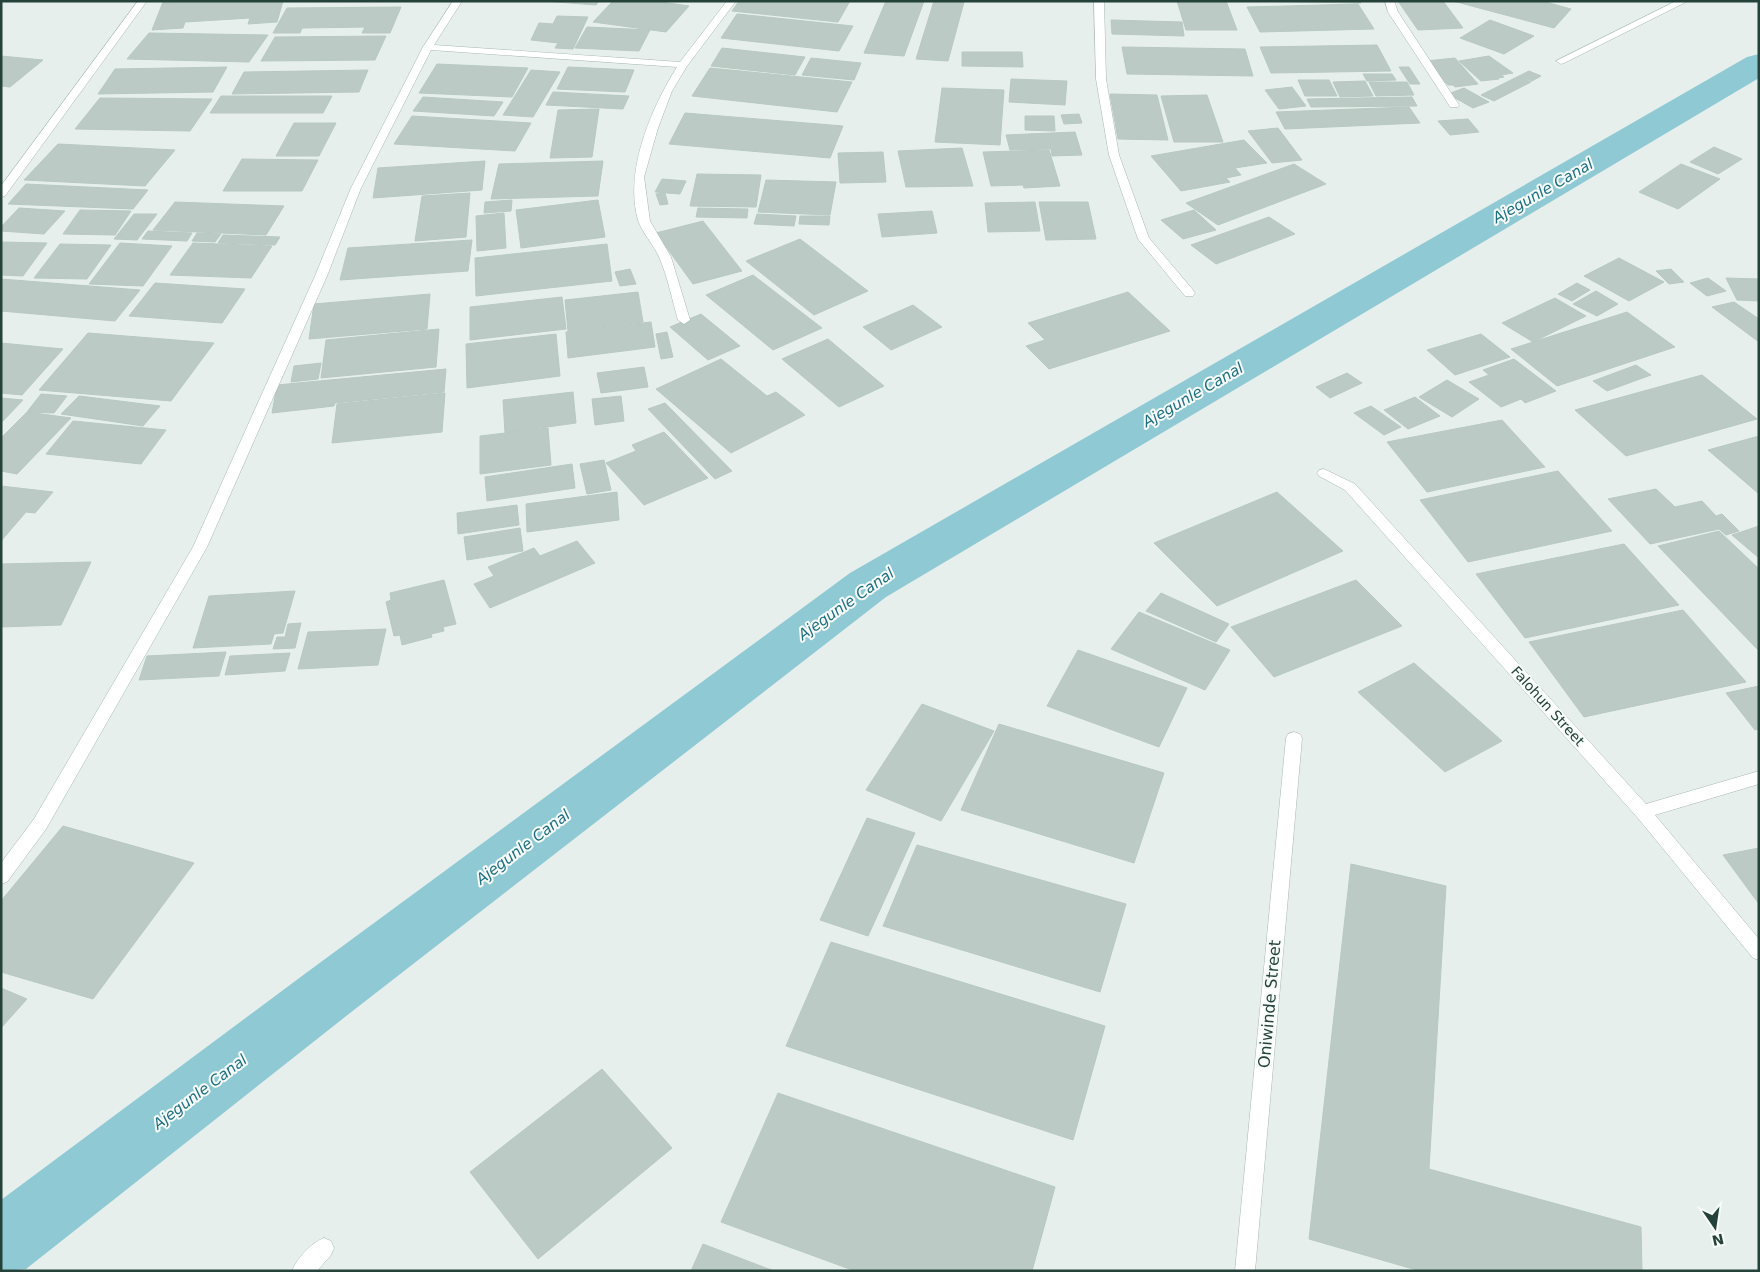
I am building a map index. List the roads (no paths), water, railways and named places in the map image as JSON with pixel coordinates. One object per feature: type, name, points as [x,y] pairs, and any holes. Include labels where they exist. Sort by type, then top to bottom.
[{"type":"street","points":[[1,194],[144,1]]},
{"type":"street","points":[[1,877],[40,824],[200,547],[321,276],[356,188],[428,47],[458,1]]},
{"type":"street","points":[[684,320],[665,257],[644,221],[639,177],[653,128],[667,91],[683,65],[732,1]]},
{"type":"street","points":[[1099,1],[1101,79],[1114,155],[1144,239],[1189,293]]},
{"type":"street","points":[[1389,1],[1393,12],[1454,105]]},
{"type":"street","points":[[1561,61],[1684,1]]},
{"type":"street","points":[[428,47],[683,65]]},
{"type":"street","name":"Falohun Street","points":[[1324,473],[1350,487],[1644,812],[1759,952]]},
{"type":"street","name":"Oniwinde Street","points":[[1245,1271],[1294,738]]},
{"type":"street","points":[[1644,812],[1759,777]]},
{"type":"street","points":[[302,1271],[324,1248]]},
{"type":"waterway","name":"Ajegunle Canal","points":[[1,1244],[328,993],[868,585],[1759,64]]}]
